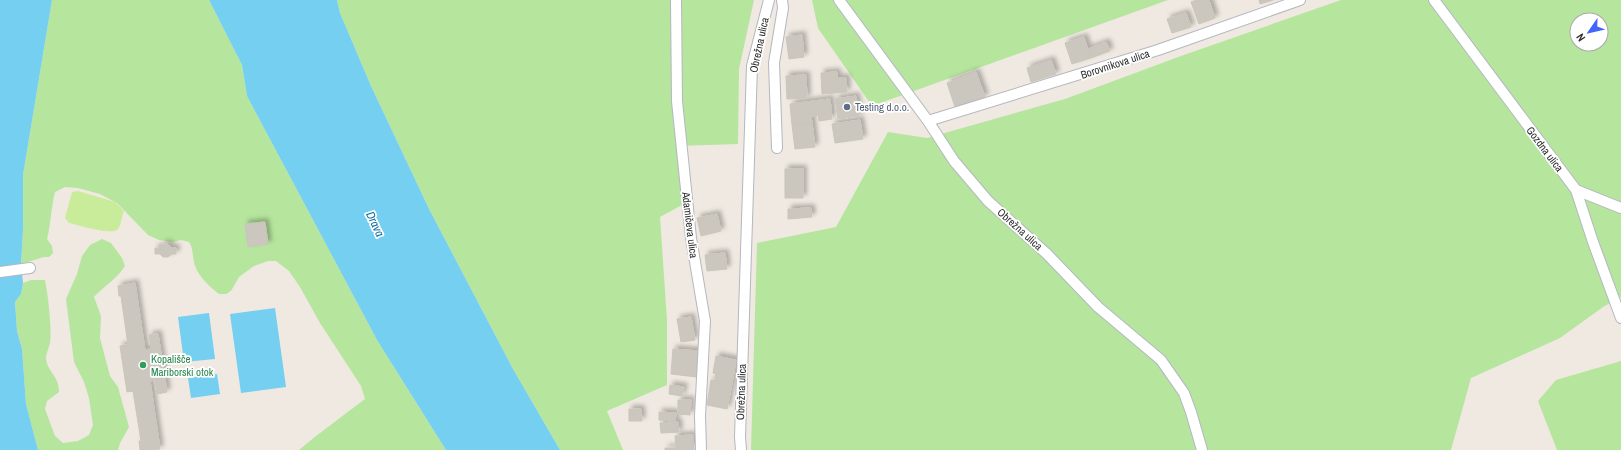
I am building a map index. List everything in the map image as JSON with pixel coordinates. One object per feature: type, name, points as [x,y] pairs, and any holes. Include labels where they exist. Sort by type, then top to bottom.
[{"type":"street","name":"Adamičeva ulica","points":[[676,0],[677,101],[691,238],[705,321],[700,416],[700,450]]},
{"type":"street","name":"Obrežna ulica","points":[[741,450],[752,66],[769,0]]},
{"type":"street","name":"Obrežna ulica","points":[[777,148],[774,63],[783,8],[782,0]]},
{"type":"street","name":"Obrežna ulica","points":[[839,0],[928,121],[954,161],[988,201],[1047,254],[1098,307],[1161,360],[1184,393],[1202,450]]},
{"type":"street","name":"Borovnikova ulica","points":[[928,121],[1158,50],[1300,0]]},
{"type":"street","name":"Gozdna ulica","points":[[1434,0],[1576,190],[1592,242],[1621,318]]},
{"type":"street","points":[[1576,190],[1621,208]]},
{"type":"street","points":[[0,272],[30,268]]},
{"type":"green space","points":[[52,0],[209,0],[242,65],[247,96],[377,340],[446,450],[299,450],[365,399],[361,386],[320,323],[300,287],[289,271],[276,261],[268,261],[254,266],[239,277],[231,291],[226,294],[219,294],[205,282],[199,274],[194,263],[192,248],[189,242],[181,240],[173,242],[159,240],[148,235],[117,203],[100,194],[78,188],[65,187],[55,192],[47,239],[52,246],[53,253],[49,257],[44,257],[21,264],[23,230],[23,175]]},
{"type":"green space","points":[[337,0],[754,0],[739,69],[738,144],[677,146],[682,205],[660,217],[667,320],[667,385],[607,411],[623,450],[560,450],[513,369],[429,209],[371,86],[340,13]]},
{"type":"green space","points":[[812,0],[1168,0],[872,106],[818,28]]},
{"type":"green space","points":[[1341,0],[1621,0],[1621,297],[1603,307],[1560,338],[1471,378],[1451,450],[751,450],[757,243],[836,227],[888,132],[927,138],[1065,99],[1181,56]]},
{"type":"green space","points":[[78,191],[115,202],[124,211],[118,229],[115,231],[103,231],[69,223],[65,218],[72,192]]},
{"type":"green space","points":[[102,239],[111,243],[122,258],[125,266],[118,275],[94,297],[101,316],[100,338],[110,376],[118,387],[129,427],[120,443],[118,450],[38,450],[26,404],[22,349],[17,331],[15,302],[21,294],[23,283],[31,280],[45,280],[50,329],[50,343],[46,358],[48,367],[57,381],[59,392],[47,401],[45,409],[55,436],[63,443],[78,441],[89,435],[93,425],[89,398],[84,382],[74,362],[66,299],[77,274],[82,256],[90,245]]},
{"type":"green space","points":[[1621,361],[1621,450],[1557,450],[1538,401],[1556,380]]},
{"type":"water","points":[[0,0],[52,0],[23,175],[23,230],[21,264],[23,283],[21,294],[15,302],[17,331],[22,349],[26,404],[38,450],[0,450]]},
{"type":"water","name":"Drava","points":[[209,0],[337,0],[340,13],[371,86],[429,209],[513,369],[560,450],[446,450],[377,340],[247,96],[242,65]]},
{"type":"water","points":[[275,308],[286,387],[241,393],[230,314]]},
{"type":"water","points":[[209,313],[215,359],[184,362],[178,317]]},
{"type":"water","points":[[217,374],[220,394],[191,398],[188,378]]},
{"type":"building","points":[[1198,0],[1209,0],[1215,18],[1199,24],[1191,2]]},
{"type":"building","points":[[1259,0],[1273,0],[1260,4]]},
{"type":"building","points":[[1186,13],[1191,27],[1172,33],[1167,19]]},
{"type":"building","points":[[802,35],[804,57],[789,59],[786,37]]},
{"type":"building","points":[[1084,37],[1091,58],[1072,64],[1065,43]]},
{"type":"building","points":[[1106,42],[1110,51],[1091,58],[1088,49]]},
{"type":"building","points":[[1051,60],[1056,74],[1031,82],[1027,68]]},
{"type":"building","points":[[837,72],[837,78],[846,78],[847,92],[822,94],[821,73]]},
{"type":"building","points":[[976,72],[985,97],[955,107],[947,83]]},
{"type":"building","points":[[806,75],[807,98],[787,99],[786,76]]},
{"type":"building","name":"Testing d.o.o.","points":[[856,96],[859,116],[838,119],[835,99]]},
{"type":"building","points":[[830,99],[832,119],[819,121],[818,115],[811,116],[812,123],[792,125],[790,104]]},
{"type":"building","points":[[860,120],[863,139],[835,143],[832,124]]},
{"type":"building","points":[[812,123],[815,147],[795,149],[792,125]]},
{"type":"building","points":[[785,169],[803,169],[803,198],[785,198]]},
{"type":"building","points":[[811,208],[812,217],[788,219],[788,209]]},
{"type":"building","points":[[717,214],[721,231],[701,236],[697,218]]},
{"type":"building","points":[[265,222],[268,244],[248,247],[245,224]]},
{"type":"building","points":[[164,244],[168,244],[172,248],[176,248],[176,254],[163,257],[160,254],[155,254],[155,248],[159,248]]},
{"type":"building","points":[[725,253],[727,269],[707,271],[705,255]]},
{"type":"building","name":"Kopališče Mariborski otok","points":[[135,283],[145,350],[151,349],[149,335],[158,334],[167,392],[157,394],[155,380],[150,381],[160,449],[140,450],[139,441],[141,441],[133,391],[127,392],[120,346],[128,345],[121,296],[119,296],[118,286]]},
{"type":"building","points":[[691,317],[695,340],[681,342],[677,319]]},
{"type":"building","points":[[673,349],[698,351],[696,377],[671,374]]},
{"type":"building","points":[[716,356],[736,360],[732,383],[715,380],[716,374],[713,373]]},
{"type":"building","points":[[711,380],[732,383],[727,409],[707,405]]},
{"type":"building","points":[[670,385],[684,387],[682,396],[669,394]]},
{"type":"building","points":[[678,400],[691,400],[690,415],[678,414]]},
{"type":"building","points":[[629,409],[641,409],[642,421],[629,421]]},
{"type":"building","points":[[659,412],[676,413],[675,421],[659,420]]},
{"type":"building","points":[[678,422],[679,432],[661,433],[660,423]]},
{"type":"building","points":[[693,435],[694,450],[665,450],[665,448],[676,448],[675,436]]},
{"type":"place","name":"Testing d.o.o.","points":[[847,107]]},
{"type":"place","name":"Kopališče Mariborski otok","points":[[143,365]]}]
